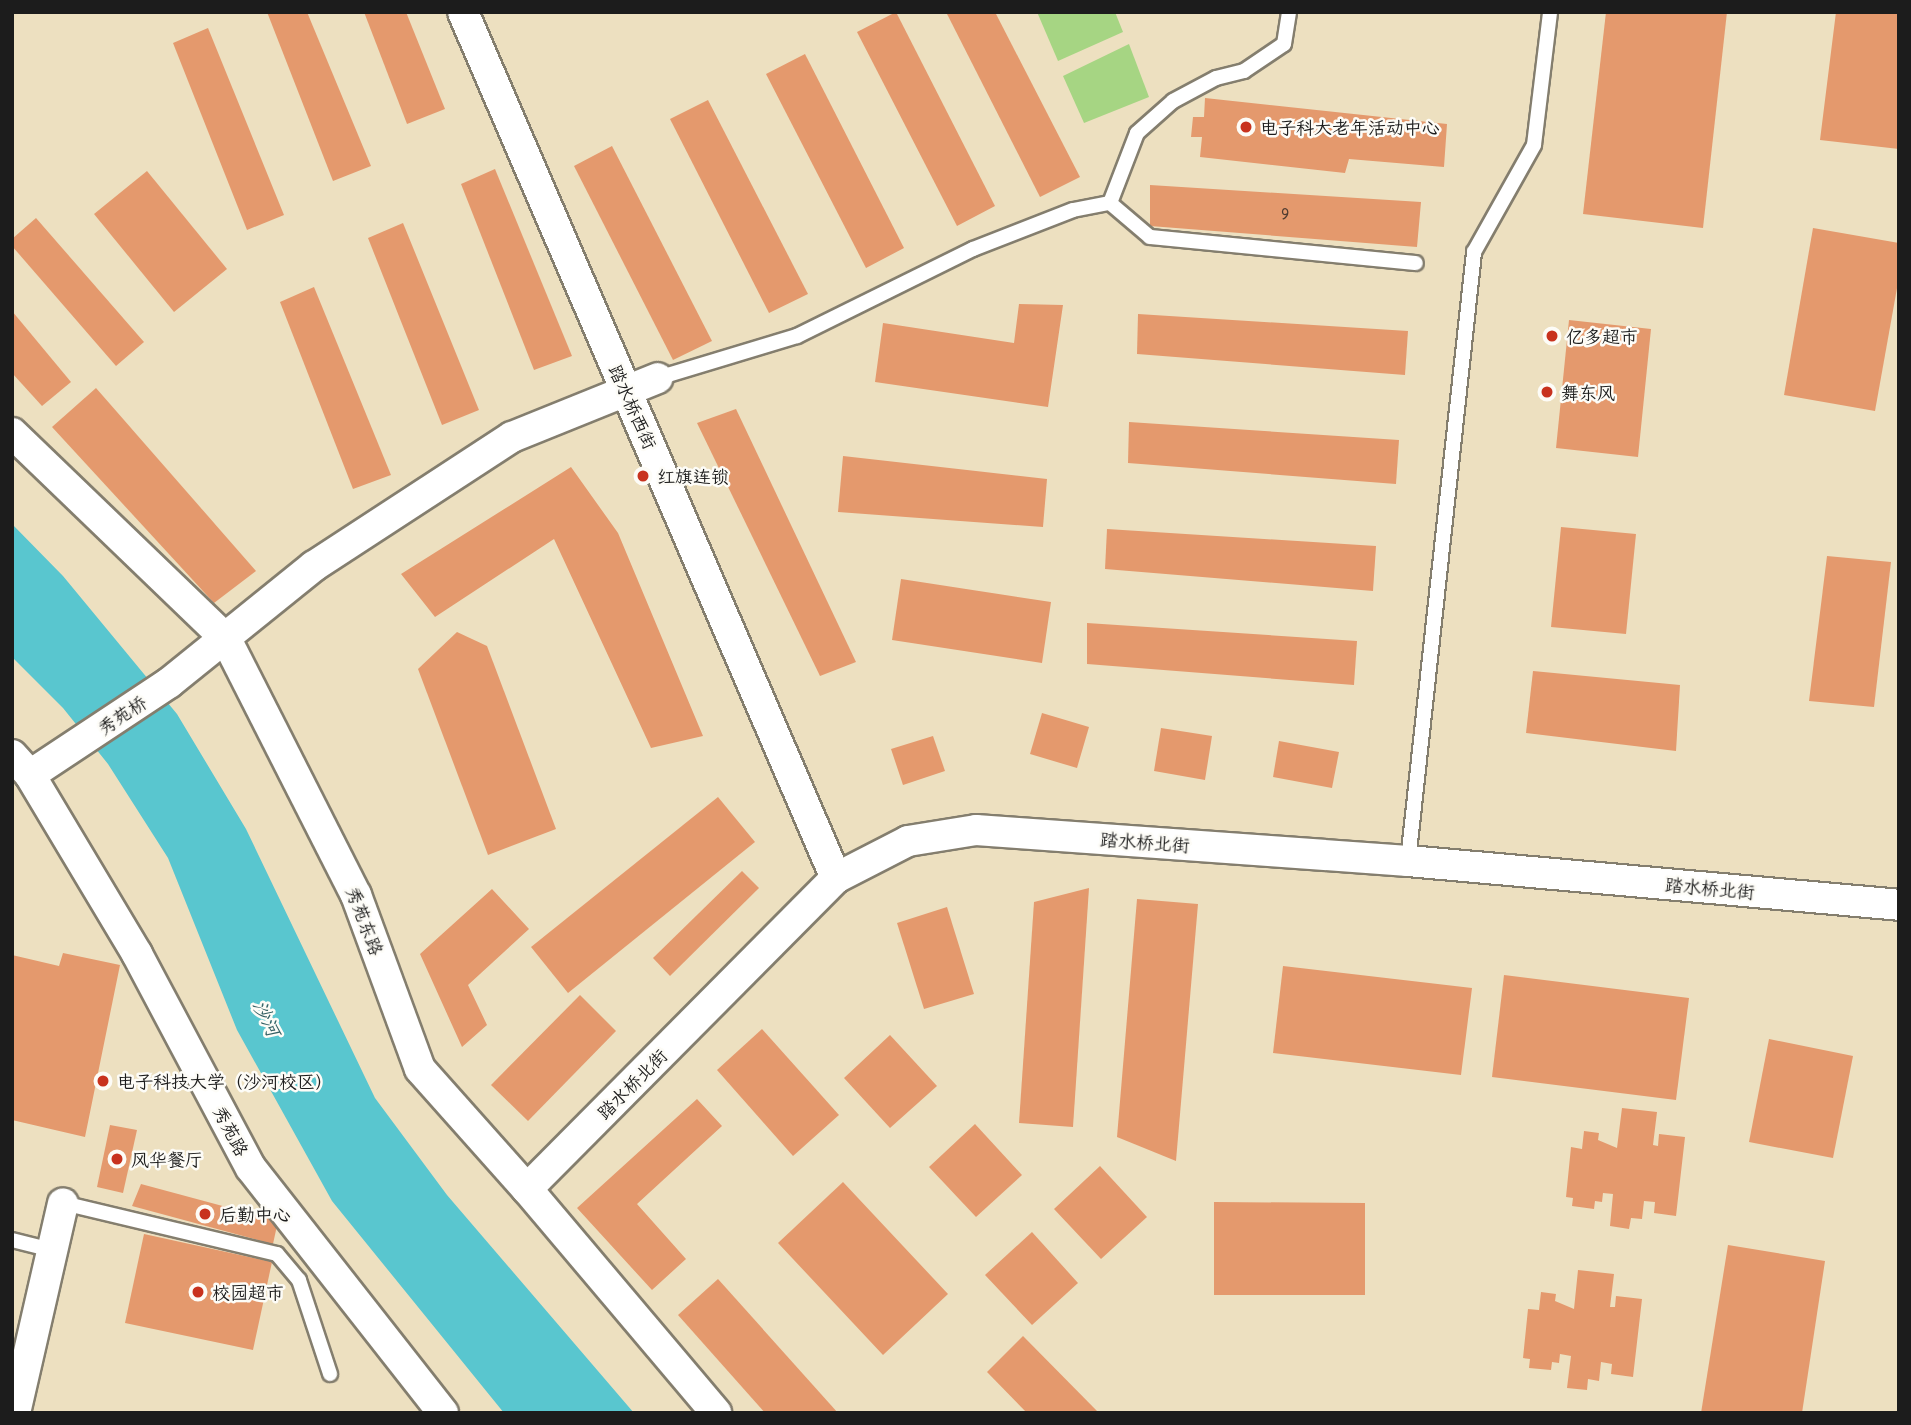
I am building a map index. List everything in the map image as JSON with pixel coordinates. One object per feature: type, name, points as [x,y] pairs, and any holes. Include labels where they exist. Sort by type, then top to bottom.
[{"type":"street","name":"踏水桥西街","points":[[463,12],[836,878]]},
{"type":"street","name":"秀苑桥","points":[[18,770],[75,747],[169,683],[314,566],[512,437],[658,378]]},
{"type":"street","name":"秀苑东路","points":[[12,433],[226,639],[356,895],[420,1069],[527,1189],[716,1413]]},
{"type":"street","name":"秀苑路","points":[[18,770],[137,954],[251,1168],[443,1413]]},
{"type":"street","name":"踏水桥北街","points":[[527,1189],[836,878],[908,841],[976,830],[1408,861],[1899,905]]},
{"type":"street","points":[[15,1413],[63,1203]]},
{"type":"lane","points":[[1110,204],[1136,133],[1172,100],[1216,78],[1244,71],[1284,44],[1289,12]]},
{"type":"lane","points":[[1408,861],[1474,252],[1535,145],[1550,12]]},
{"type":"lane","points":[[658,378],[797,336],[973,249],[1073,210],[1110,204],[1150,237],[1416,263]]},
{"type":"lane","points":[[63,1203],[277,1254],[299,1280],[330,1374]]},
{"type":"lane","points":[[12,1240],[52,1250]]},
{"type":"green space","points":[[1037,12],[1115,12],[1123,32],[1058,61]]},
{"type":"green space","points":[[1129,44],[1149,97],[1084,123],[1063,76]]},
{"type":"water","name":"沙河","points":[[12,524],[63,576],[177,714],[246,829],[375,1098],[447,1195],[634,1413],[504,1413],[332,1201],[237,1030],[168,858],[108,764],[63,708],[12,657]]},
{"type":"building","points":[[267,12],[307,12],[371,166],[333,181]]},
{"type":"building","points":[[364,12],[406,12],[445,109],[407,124]]},
{"type":"building","points":[[896,12],[995,206],[957,226],[857,32]]},
{"type":"building","points":[[946,12],[995,12],[1080,177],[1040,197]]},
{"type":"building","points":[[1606,12],[1727,12],[1703,228],[1583,214]]},
{"type":"building","points":[[1836,12],[1899,12],[1899,149],[1820,140]]},
{"type":"building","points":[[208,28],[284,215],[247,230],[173,43]]},
{"type":"building","points":[[805,54],[904,248],[866,268],[766,74]]},
{"type":"building","points":[[1205,98],[1447,124],[1444,167],[1349,159],[1345,173],[1200,157],[1202,137],[1191,137],[1193,117],[1204,117]]},
{"type":"building","points":[[708,100],[808,294],[769,313],[670,119]]},
{"type":"building","points":[[612,146],[712,341],[673,360],[574,166]]},
{"type":"building","points":[[495,169],[572,356],[534,370],[461,184]]},
{"type":"building","points":[[147,171],[227,269],[174,312],[94,214]]},
{"type":"building","points":[[1150,185],[1421,202],[1417,247],[1150,226]]},
{"type":"building","points":[[36,218],[144,342],[116,366],[12,246],[12,239]]},
{"type":"building","points":[[403,223],[479,410],[442,425],[368,238]]},
{"type":"building","points":[[1813,228],[1899,243],[1899,277],[1875,411],[1784,395]]},
{"type":"building","points":[[314,287],[391,475],[353,489],[280,302]]},
{"type":"building","points":[[1019,304],[1063,305],[1048,407],[875,382],[883,323],[1014,343]]},
{"type":"building","points":[[12,311],[71,382],[42,406],[12,373]]},
{"type":"building","points":[[1138,314],[1408,331],[1405,375],[1137,354]]},
{"type":"building","points":[[1569,320],[1651,329],[1638,457],[1556,448]]},
{"type":"building","points":[[96,388],[256,571],[214,603],[52,427]]},
{"type":"building","points":[[736,409],[856,662],[820,676],[697,423]]},
{"type":"building","points":[[1129,422],[1399,440],[1396,484],[1128,463]]},
{"type":"building","points":[[843,456],[1047,479],[1043,527],[838,512]]},
{"type":"building","points":[[571,467],[618,533],[703,736],[651,748],[554,539],[435,617],[401,574]]},
{"type":"building","points":[[1561,527],[1636,534],[1626,634],[1551,627]]},
{"type":"building","points":[[1107,529],[1376,546],[1373,591],[1105,569]]},
{"type":"building","points":[[1827,556],[1891,562],[1874,707],[1809,701]]},
{"type":"building","points":[[901,579],[1051,602],[1042,663],[892,640]]},
{"type":"building","points":[[1087,623],[1357,641],[1354,685],[1087,664]]},
{"type":"building","points":[[457,632],[487,646],[556,829],[488,855],[418,669]]},
{"type":"building","points":[[1533,671],[1680,685],[1676,751],[1526,733]]},
{"type":"building","points":[[1042,713],[1089,727],[1077,768],[1030,754]]},
{"type":"building","points":[[1161,728],[1212,736],[1205,780],[1154,771]]},
{"type":"building","points":[[933,736],[945,771],[903,785],[891,749]]},
{"type":"building","points":[[1279,741],[1339,752],[1332,788],[1273,777]]},
{"type":"building","points":[[718,797],[755,842],[568,993],[531,947]]},
{"type":"building","points":[[742,871],[759,888],[670,976],[653,958]]},
{"type":"building","points":[[1089,888],[1073,1127],[1019,1123],[1034,902]]},
{"type":"building","points":[[492,889],[529,929],[468,985],[487,1025],[462,1047],[420,954]]},
{"type":"building","points":[[1137,899],[1198,904],[1176,1161],[1117,1137]]},
{"type":"building","points":[[947,907],[974,994],[924,1009],[897,923]]},
{"type":"building","points":[[63,953],[120,965],[85,1137],[12,1120],[12,955],[59,966]]},
{"type":"building","points":[[1283,966],[1472,988],[1461,1075],[1273,1053]]},
{"type":"building","points":[[1504,975],[1689,998],[1676,1100],[1492,1077]]},
{"type":"building","points":[[580,995],[616,1031],[528,1121],[491,1085]]},
{"type":"building","points":[[762,1029],[839,1115],[793,1156],[717,1070]]},
{"type":"building","points":[[890,1035],[937,1086],[890,1128],[844,1078]]},
{"type":"building","points":[[1769,1039],[1853,1056],[1833,1158],[1749,1142]]},
{"type":"building","points":[[697,1099],[722,1126],[637,1204],[686,1259],[652,1290],[577,1208]]},
{"type":"building","points":[[1622,1108],[1657,1112],[1653,1145],[1658,1146],[1659,1134],[1685,1137],[1676,1216],[1654,1213],[1655,1202],[1644,1201],[1642,1219],[1631,1218],[1629,1229],[1610,1226],[1613,1194],[1603,1193],[1602,1202],[1595,1201],[1594,1209],[1572,1206],[1573,1198],[1566,1197],[1571,1147],[1582,1149],[1584,1131],[1599,1133],[1598,1140],[1617,1148]]},
{"type":"building","points":[[975,1124],[1022,1175],[976,1217],[929,1167]]},
{"type":"building","name":"风华餐厅","points":[[110,1125],[137,1130],[123,1193],[97,1187]]},
{"type":"building","points":[[1100,1166],[1147,1217],[1101,1259],[1054,1209]]},
{"type":"building","points":[[843,1182],[948,1294],[883,1355],[778,1243]]},
{"type":"building","name":"后勤中心","points":[[141,1184],[278,1221],[273,1244],[132,1206]]},
{"type":"building","points":[[1214,1202],[1365,1203],[1365,1295],[1214,1295]]},
{"type":"building","points":[[1032,1232],[1078,1283],[1032,1325],[985,1275]]},
{"type":"building","name":"校园超市","points":[[144,1234],[272,1262],[253,1350],[125,1323]]},
{"type":"building","points":[[1728,1245],[1825,1261],[1802,1413],[1701,1413]]},
{"type":"building","points":[[1578,1270],[1614,1274],[1610,1307],[1615,1307],[1616,1296],[1642,1299],[1633,1377],[1611,1374],[1612,1364],[1601,1362],[1599,1381],[1588,1379],[1587,1390],[1567,1388],[1571,1356],[1560,1354],[1559,1363],[1552,1362],[1551,1370],[1529,1368],[1530,1359],[1523,1358],[1528,1309],[1539,1310],[1541,1292],[1556,1294],[1555,1301],[1574,1309]]},
{"type":"building","points":[[718,1279],[838,1413],[765,1413],[678,1315]]},
{"type":"building","points":[[1023,1336],[1099,1413],[1027,1413],[987,1372]]},
{"type":"place","name":"电子科大老年活动中心","points":[[1246,127]]},
{"type":"place","name":"亿多超市","points":[[1552,336]]},
{"type":"place","name":"舞东风","points":[[1547,392]]},
{"type":"place","name":"红旗连锁","points":[[643,476]]},
{"type":"place","name":"电子科技大学（沙河校区）","points":[[103,1081]]},
{"type":"place","name":"风华餐厅","points":[[117,1159]]},
{"type":"place","name":"后勤中心","points":[[205,1214]]},
{"type":"place","name":"校园超市","points":[[198,1292]]}]
